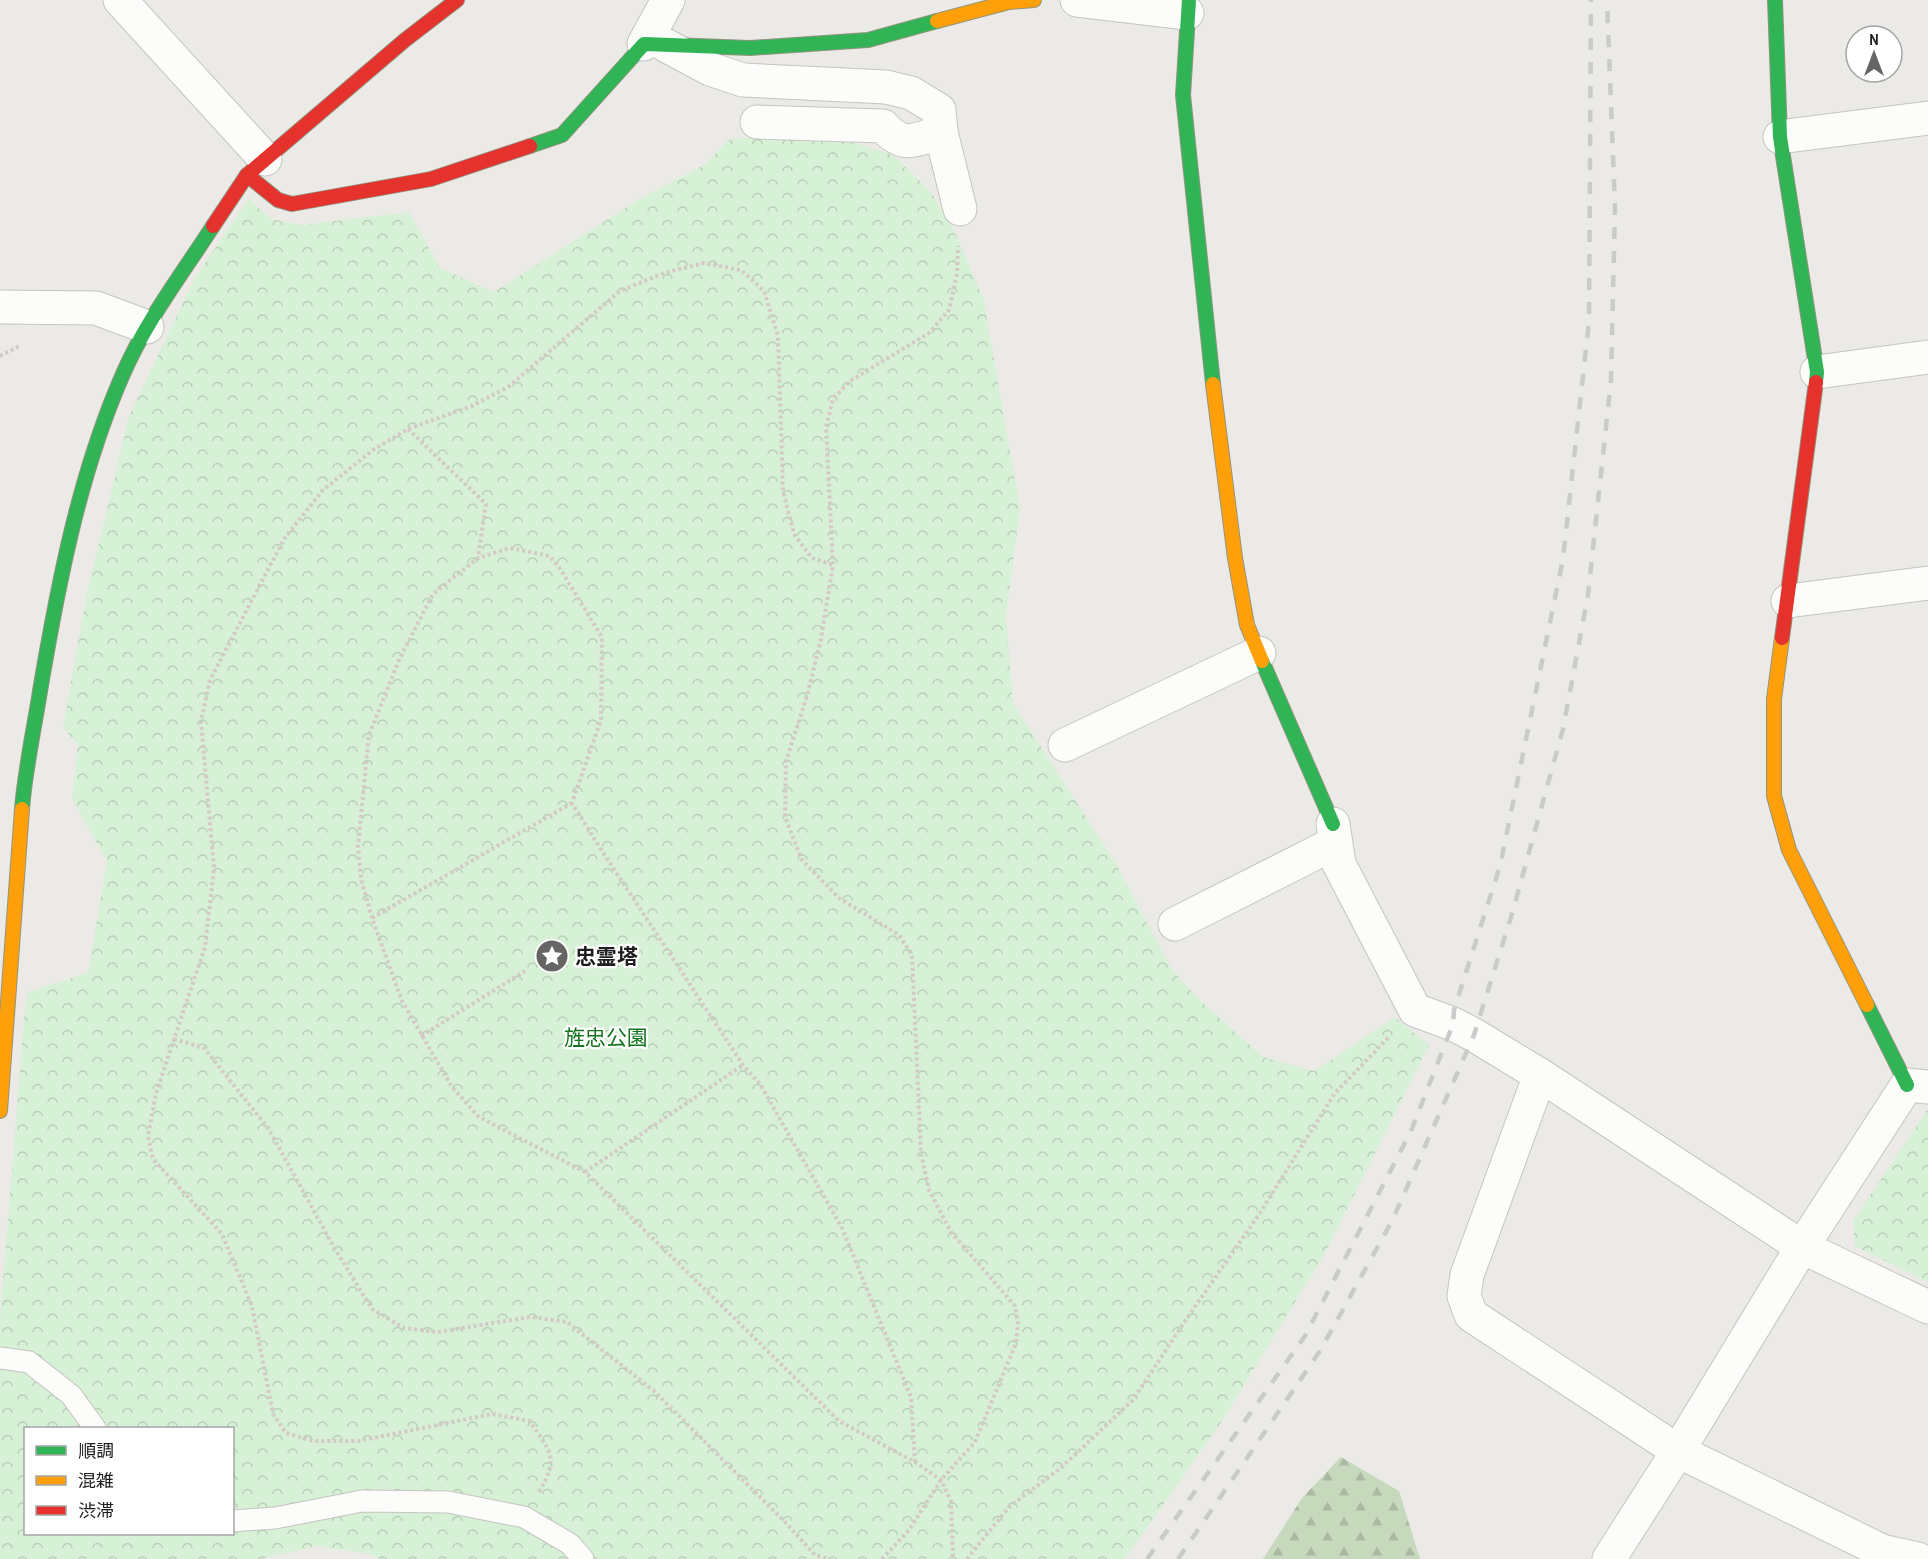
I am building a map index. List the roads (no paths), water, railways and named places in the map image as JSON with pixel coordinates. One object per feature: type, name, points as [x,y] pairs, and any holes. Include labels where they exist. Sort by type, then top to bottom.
[{"type":"street","points":[[120,0],[256,167],[278,200],[292,204],[431,179],[562,135],[655,44],[668,0]]},
{"type":"street","points":[[0,1111],[3,1032],[23,800],[54,608],[80,500],[102,428],[123,374],[147,327],[256,167],[405,40],[457,0]]},
{"type":"street","points":[[655,44],[750,48],[868,40],[1009,2],[1034,0]]},
{"type":"street","points":[[1077,0],[1188,7],[1183,94],[1204,317],[1235,558],[1247,625],[1334,834],[1339,864],[1414,1010],[1453,1024],[1540,1075],[1802,1247],[1928,1307]]},
{"type":"street","points":[[1609,1559],[1678,1451],[1802,1247],[1917,1086],[1789,850],[1774,796],[1774,699],[1817,372],[1780,137],[1775,0]]},
{"type":"street","points":[[655,44],[710,69],[743,80],[886,87],[911,93],[939,110],[941,132],[960,209]]},
{"type":"street","points":[[1780,137],[1928,118]]},
{"type":"street","points":[[757,122],[883,126],[894,138],[912,141],[941,132]]},
{"type":"street","points":[[0,307],[96,308],[147,327]]},
{"type":"street","points":[[1817,372],[1928,357]]},
{"type":"street","points":[[1788,601],[1928,583]]},
{"type":"street","points":[[1065,745],[1259,653]]},
{"type":"street","points":[[1175,924],[1334,834]]},
{"type":"street","points":[[1540,1075],[1467,1275],[1464,1296],[1471,1315],[1678,1451],[1880,1555],[1918,1559]]},
{"type":"lane","points":[[0,1358],[29,1362],[71,1395],[94,1427]]},
{"type":"lane","points":[[234,1521],[275,1518],[362,1501],[448,1502],[524,1517],[570,1544],[582,1559]]},
{"type":"railway","points":[[1147,1559],[1305,1336],[1411,1131],[1453,1024],[1454,1010],[1500,866],[1563,559],[1589,321],[1591,0]]},
{"type":"railway","points":[[1178,1559],[1320,1351],[1393,1219],[1474,1035],[1512,914],[1563,729],[1588,595],[1611,380],[1615,208],[1607,0]]},
{"type":"place","name":"忠霊塔","points":[[552,956]]},
{"type":"park label","name":"旌忠公園","points":[[606,1037]]}]
